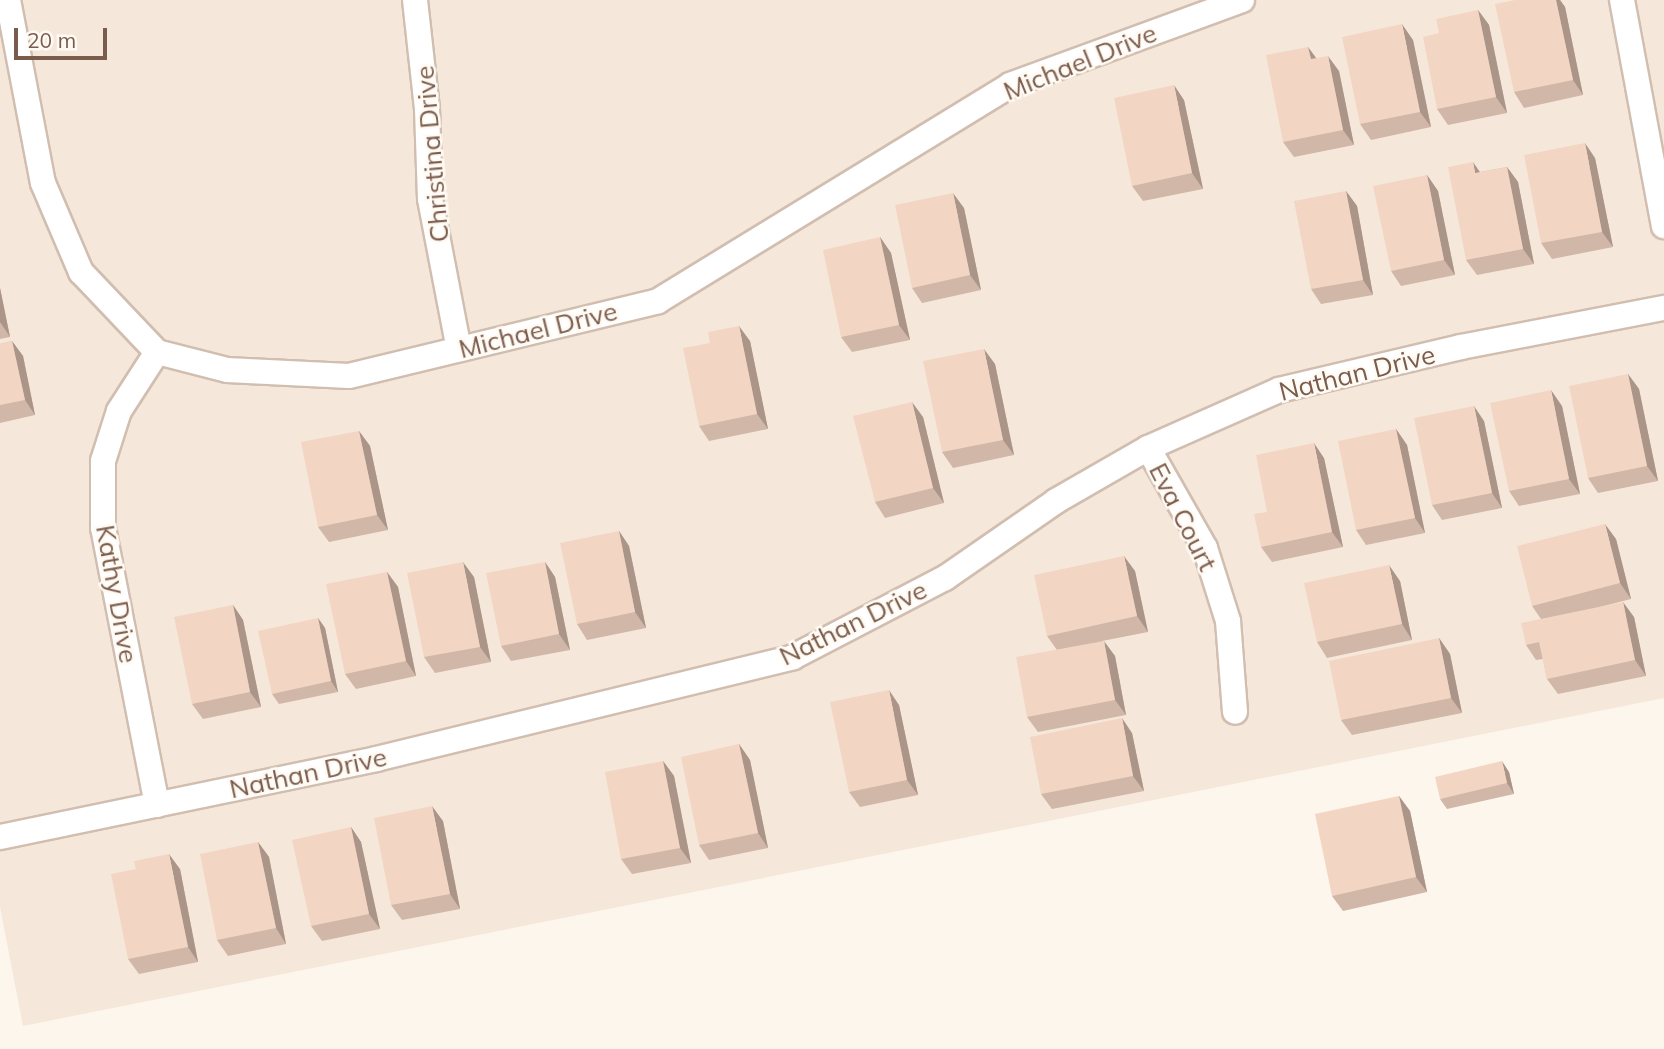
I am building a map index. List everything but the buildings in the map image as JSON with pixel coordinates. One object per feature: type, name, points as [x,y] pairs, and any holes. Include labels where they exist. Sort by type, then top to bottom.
[{"type":"street","points":[[8,0],[43,183],[81,272],[157,352]]},
{"type":"street","name":"Christina Drive","points":[[415,0],[427,109],[430,199],[459,349]]},
{"type":"street","name":"Michael Drive","points":[[157,352],[227,370],[349,376],[658,301],[1010,85],[1242,0]]},
{"type":"street","points":[[1622,0],[1664,226]]},
{"type":"street","name":"Nathan Drive","points":[[0,837],[548,719],[793,657],[945,578],[1056,501],[1148,447],[1279,390],[1461,347],[1664,308]]},
{"type":"street","name":"Kathy Drive","points":[[157,352],[119,411],[103,461],[103,528],[157,805]]},
{"type":"street","name":"Eva Court","points":[[1148,447],[1205,548],[1227,621],[1235,712]]},
{"type":"shaded area","points":[[0,0],[1664,0],[1664,698],[23,1026],[0,907]]}]
